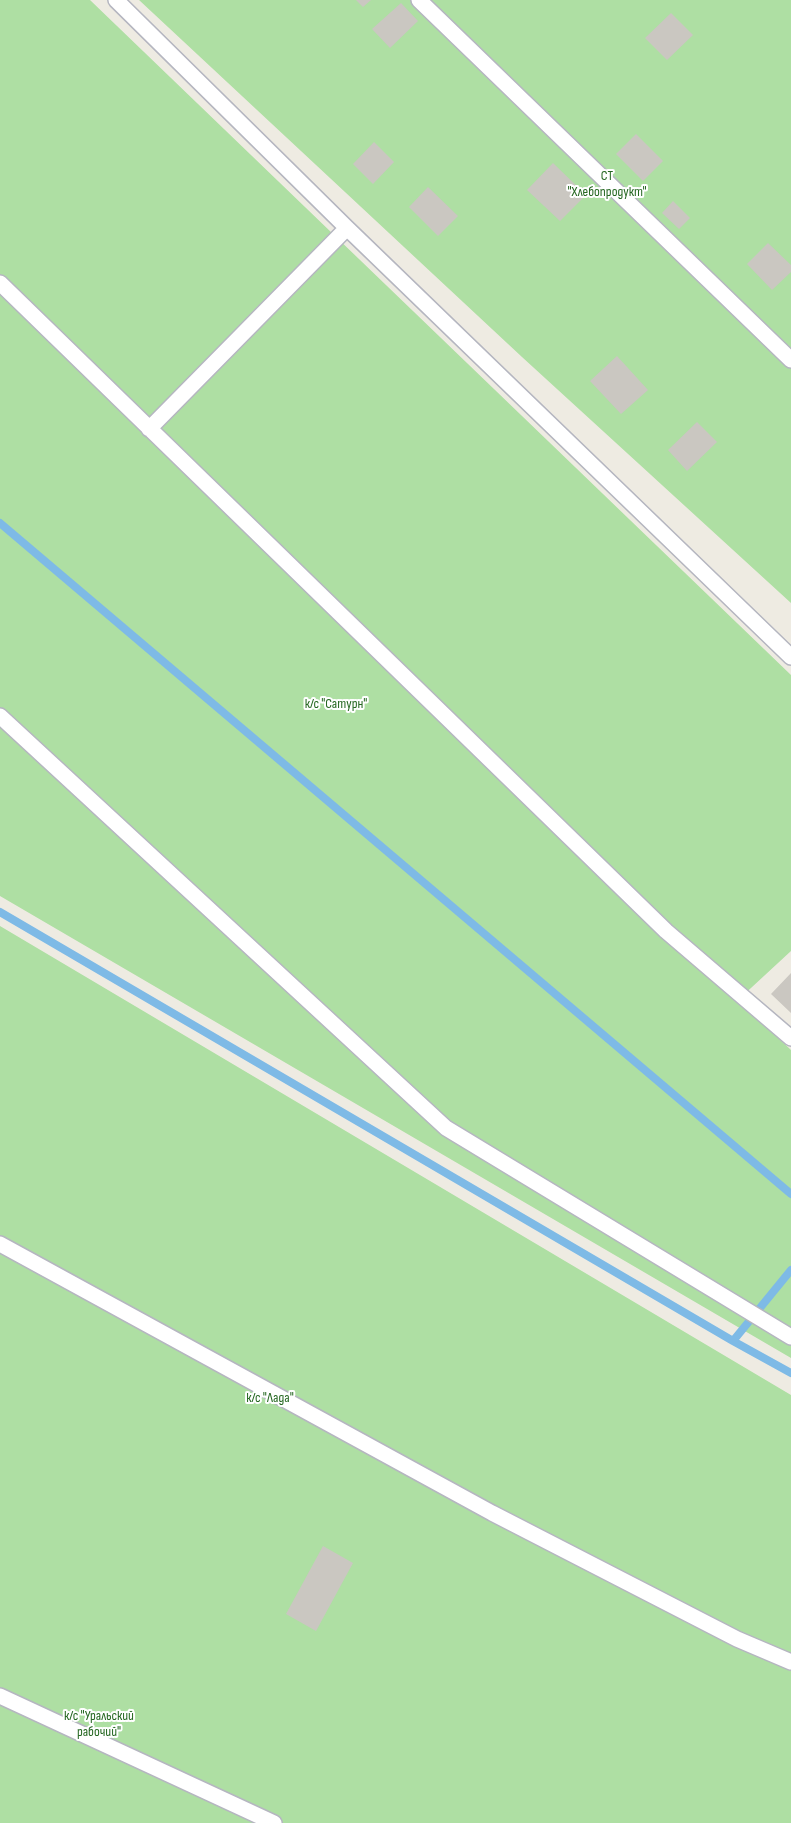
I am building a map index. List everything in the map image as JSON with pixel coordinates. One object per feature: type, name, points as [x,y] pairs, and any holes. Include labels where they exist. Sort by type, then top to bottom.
[{"type":"lane","points":[[116,0],[346,228],[791,658]]},
{"type":"lane","points":[[419,0],[791,360]]},
{"type":"lane","points":[[149,429],[346,228]]},
{"type":"lane","points":[[0,282],[666,930],[791,1038]]},
{"type":"lane","points":[[0,716],[446,1128],[791,1336]]},
{"type":"lane","points":[[0,1244],[492,1513],[737,1638],[791,1662]]},
{"type":"lane","points":[[0,1696],[274,1823]]},
{"type":"green space","name":"к/с \"Сатурн\"","points":[[0,0],[90,0],[791,675],[791,951],[738,1000],[791,1050],[791,1358],[0,896]]},
{"type":"green space","name":"СТ \"Хлебопродукт\"","points":[[139,0],[791,0],[791,603],[522,357]]},
{"type":"green space","name":"к/с \"Лада\"","points":[[0,926],[791,1395],[791,1823],[0,1823]]},
{"type":"building","points":[[356,0],[371,0],[363,7]]},
{"type":"building","points":[[401,3],[418,21],[390,48],[372,29]]},
{"type":"building","points":[[671,13],[693,35],[667,60],[645,38]]},
{"type":"building","points":[[636,134],[663,161],[643,181],[616,154]]},
{"type":"building","points":[[374,142],[394,162],[373,184],[353,164]]},
{"type":"building","points":[[553,163],[586,195],[560,221],[527,190]]},
{"type":"building","points":[[428,187],[458,216],[438,236],[409,207]]},
{"type":"building","points":[[673,201],[690,218],[679,229],[662,213]]},
{"type":"building","points":[[768,243],[791,265],[791,272],[772,290],[747,264]]},
{"type":"building","points":[[617,356],[648,390],[621,414],[590,381]]},
{"type":"building","points":[[697,422],[717,442],[687,471],[668,450]]},
{"type":"building","points":[[791,973],[791,1013],[771,994]]},
{"type":"building","points":[[323,1546],[353,1563],[316,1631],[286,1614]]},
{"type":"waterway","points":[[0,523],[791,1194]]},
{"type":"waterway","points":[[0,912],[733,1341]]},
{"type":"waterway","points":[[791,1270],[733,1341],[791,1373]]},
{"type":"park label","name":"к/с \"Уральский рабочий\"","points":[[99,1724]]}]
